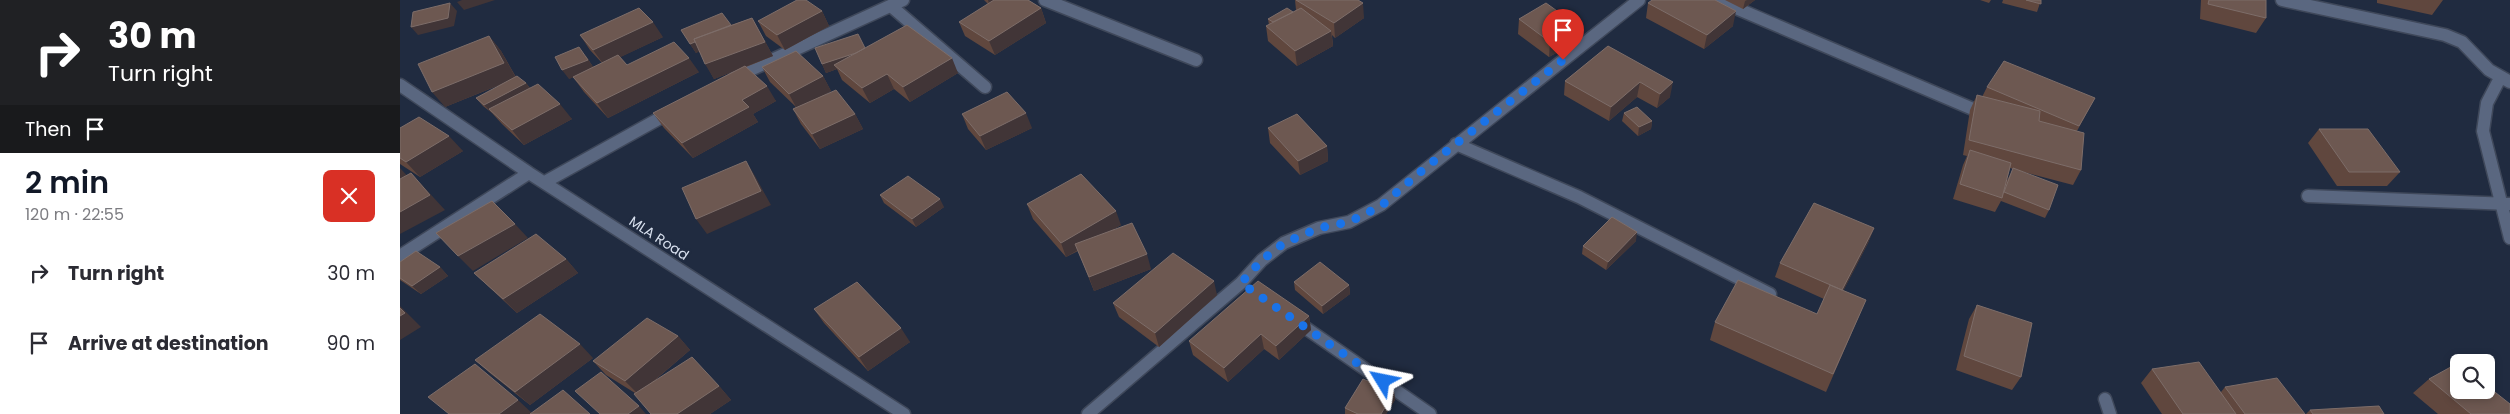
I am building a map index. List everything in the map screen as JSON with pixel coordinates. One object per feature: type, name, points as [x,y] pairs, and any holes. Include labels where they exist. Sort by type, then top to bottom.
[{"type":"street","points":[[725,82],[903,0]]},
{"type":"street","points":[[1045,0],[1196,60]]},
{"type":"street","points":[[1088,414],[1245,286],[1262,260],[1284,243],[1319,228],[1349,222],[1381,206],[1456,144],[1639,0]]},
{"type":"street","points":[[1717,0],[1994,118]]},
{"type":"street","points":[[2282,0],[2445,35],[2462,42],[2505,80],[2487,98],[2482,113],[2483,131],[2506,204],[2510,238]]},
{"type":"street","points":[[891,6],[985,87]]},
{"type":"street","name":"MLA Road","points":[[401,87],[529,173],[904,414]]},
{"type":"street","points":[[545,182],[682,106]]},
{"type":"street","points":[[1456,144],[1579,197],[1770,294]]},
{"type":"street","points":[[400,256],[529,173]]},
{"type":"street","points":[[2308,196],[2506,204]]},
{"type":"street","points":[[1282,312],[1430,414]]},
{"type":"street","points":[[2105,399],[2110,414]]},
{"type":"building","points":[[797,0],[806,0],[822,11],[777,35],[758,21]]},
{"type":"building","points":[[994,0],[1028,0],[1041,8],[989,41],[959,22]]},
{"type":"building","points":[[1296,0],[1358,0],[1363,3],[1334,23]]},
{"type":"building","points":[[1652,0],[1715,0],[1736,11],[1707,35],[1648,3]]},
{"type":"building","points":[[2026,0],[2041,0],[2041,4]]},
{"type":"building","points":[[2209,0],[2266,0],[2266,18],[2208,4]]},
{"type":"building","points":[[450,3],[448,18],[411,27],[413,12]]},
{"type":"building","points":[[1546,3],[1578,26],[1550,42],[1519,19]]},
{"type":"building","points":[[639,8],[653,22],[593,50],[580,35]]},
{"type":"building","points":[[1287,8],[1293,12],[1273,22],[1268,19]]},
{"type":"building","points":[[1301,8],[1331,31],[1295,51],[1266,26]]},
{"type":"building","points":[[722,13],[731,25],[694,39],[695,42],[690,44],[681,30]]},
{"type":"building","points":[[752,18],[765,42],[705,64],[694,39]]},
{"type":"building","points":[[907,25],[952,58],[903,87],[887,74],[862,88],[834,65]]},
{"type":"building","points":[[858,34],[865,48],[856,53],[822,64],[815,48]]},
{"type":"building","points":[[489,36],[504,63],[432,92],[418,64]]},
{"type":"building","points":[[674,42],[689,58],[597,103],[573,77],[618,55],[627,65]]},
{"type":"building","points":[[1608,46],[1673,82],[1660,94],[1640,82],[1611,107],[1565,81]]},
{"type":"building","points":[[579,47],[588,60],[562,70],[555,57]]},
{"type":"building","points":[[796,51],[823,76],[789,94],[762,67]]},
{"type":"building","points":[[2004,61],[2095,98],[2079,126],[1987,87]]},
{"type":"building","points":[[745,66],[767,86],[742,100],[749,107],[682,143],[653,113]]},
{"type":"building","points":[[517,76],[526,83],[484,105],[476,98]]},
{"type":"building","points":[[538,84],[560,104],[512,130],[489,109]]},
{"type":"building","points":[[836,90],[855,114],[812,134],[793,109]]},
{"type":"building","points":[[1007,92],[1026,113],[980,136],[962,114]]},
{"type":"building","points":[[1977,95],[2040,111],[2039,121],[2084,133],[2081,170],[1969,140]]},
{"type":"building","points":[[1637,107],[1652,121],[1639,127],[1624,113]]},
{"type":"building","points":[[1297,114],[1327,146],[1298,161],[1268,128]]},
{"type":"building","points":[[419,117],[449,136],[406,162],[400,158],[400,128]]},
{"type":"building","points":[[2319,129],[2368,129],[2400,172],[2349,172]]},
{"type":"building","points":[[1970,150],[2011,163],[2002,198],[1960,184]]},
{"type":"building","points":[[746,161],[761,191],[696,219],[682,188]]},
{"type":"building","points":[[2013,168],[2058,185],[2049,210],[2004,192]]},
{"type":"building","points":[[411,173],[430,195],[400,212],[400,179]]},
{"type":"building","points":[[1081,174],[1116,211],[1061,243],[1027,204]]},
{"type":"building","points":[[908,176],[940,199],[912,219],[880,195]]},
{"type":"building","points":[[492,201],[515,224],[458,256],[436,233]]},
{"type":"building","points":[[1814,203],[1874,228],[1842,290],[1780,263]]},
{"type":"building","points":[[1612,217],[1637,232],[1608,262],[1583,246]]},
{"type":"building","points":[[1132,223],[1147,254],[1089,277],[1075,244]]},
{"type":"building","points":[[536,234],[566,259],[503,299],[474,273]]},
{"type":"building","points":[[416,251],[440,267],[412,286],[400,278],[400,262]]},
{"type":"building","points":[[1173,253],[1214,281],[1155,333],[1113,303]]},
{"type":"building","points":[[1320,262],[1349,285],[1322,306],[1294,282]]},
{"type":"building","points":[[1738,280],[1817,314],[1830,285],[1866,300],[1833,374],[1715,322]]},
{"type":"building","points":[[1258,281],[1309,316],[1276,346],[1261,334],[1224,368],[1189,341]]},
{"type":"building","points":[[857,282],[901,328],[859,357],[814,309]]},
{"type":"building","points":[[1977,305],[2032,323],[2021,377],[1964,356]]},
{"type":"building","points":[[400,308],[405,313],[400,316]]},
{"type":"building","points":[[540,314],[580,344],[515,392],[475,360]]},
{"type":"building","points":[[647,318],[678,336],[625,381],[593,361]]},
{"type":"building","points":[[692,357],[719,386],[677,414],[651,414],[634,394]]},
{"type":"building","points":[[2199,362],[2236,414],[2183,414],[2152,369]]},
{"type":"building","points":[[475,364],[518,400],[499,414],[449,414],[428,397]]},
{"type":"building","points":[[2450,367],[2450,396],[2429,379]]},
{"type":"building","points":[[601,372],[639,406],[628,414],[600,414],[575,391]]},
{"type":"building","points":[[2277,378],[2305,414],[2245,414],[2225,387]]},
{"type":"building","points":[[1363,379],[1394,392],[1381,414],[1358,414],[1345,408]]},
{"type":"building","points":[[563,390],[590,414],[530,414]]},
{"type":"building","points":[[2495,392],[2510,404],[2510,414],[2471,414],[2453,399],[2495,399]]},
{"type":"building","points":[[2379,406],[2384,414],[2313,414],[2310,410]]},
{"type":"route","points":[[1383,381],[1241,283],[1262,260],[1284,243],[1319,228],[1349,222],[1381,206],[1425,168],[1563,60]]}]
